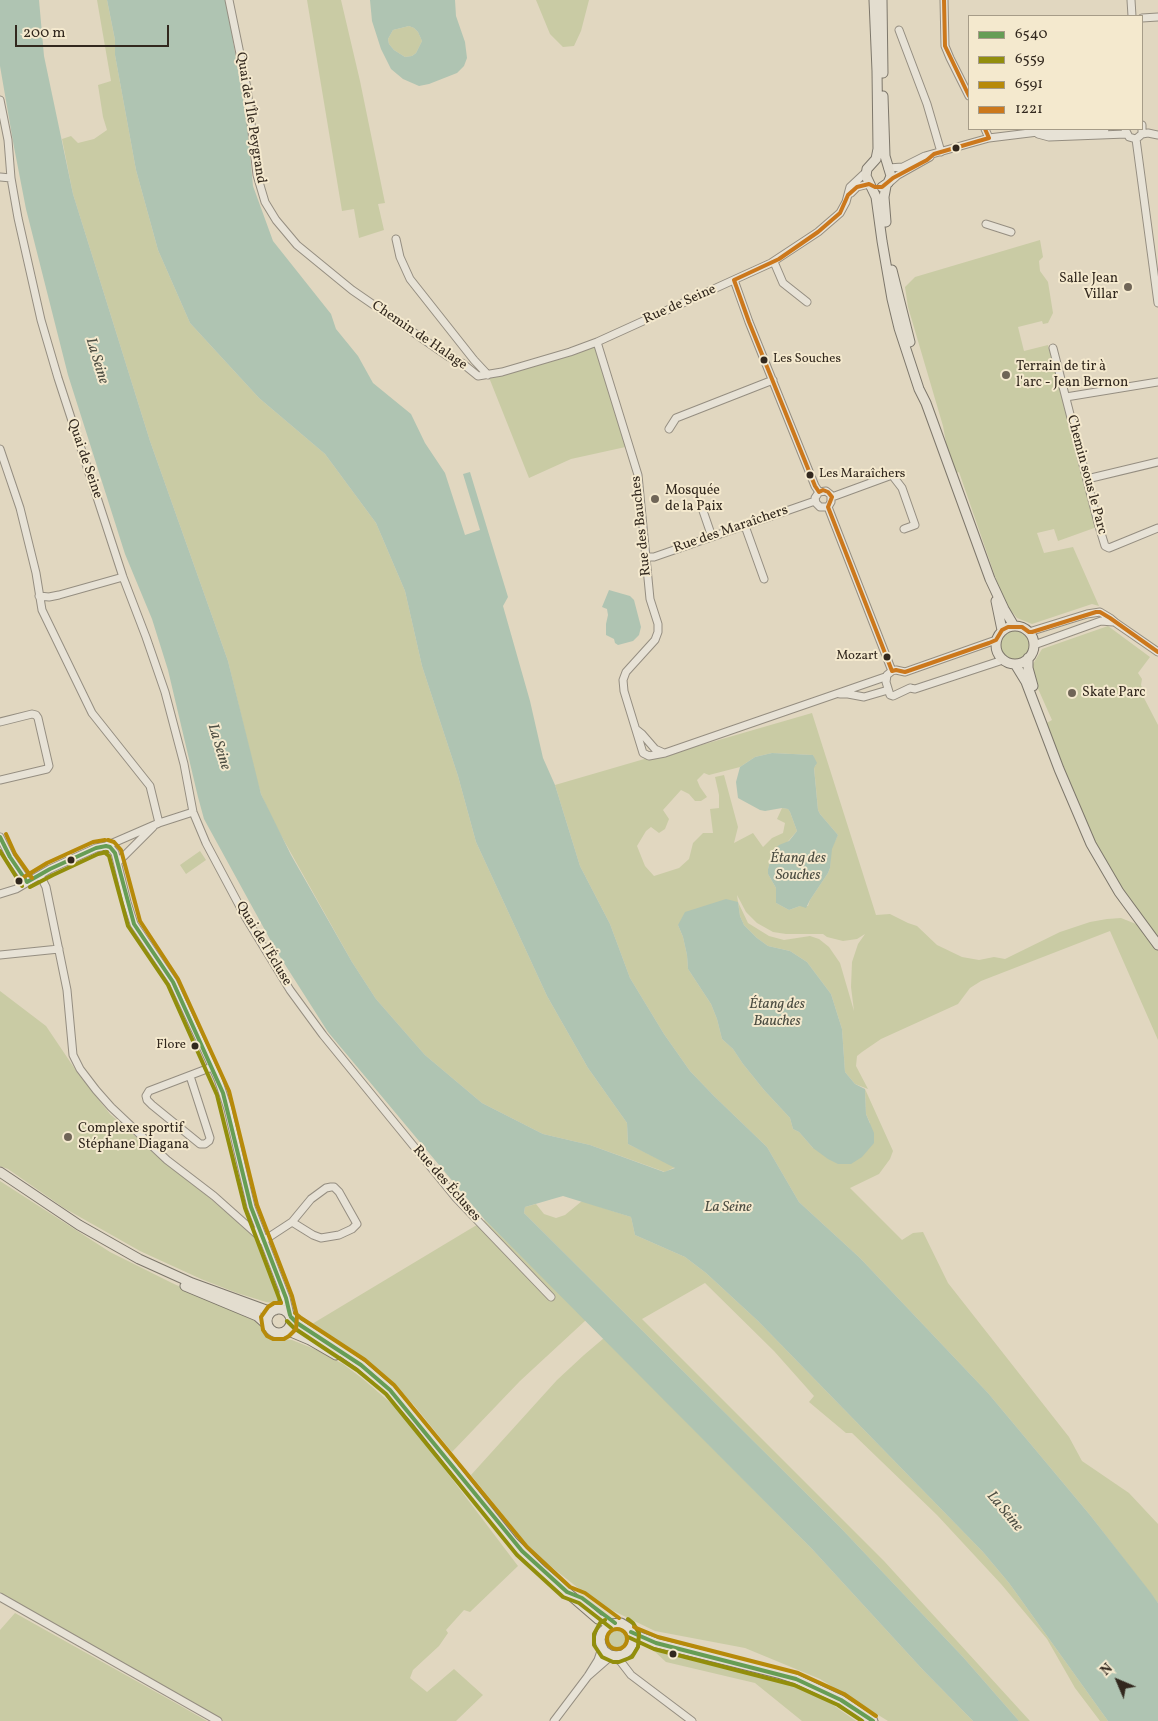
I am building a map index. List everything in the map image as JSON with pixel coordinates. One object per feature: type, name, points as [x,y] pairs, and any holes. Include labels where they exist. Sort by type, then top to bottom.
[{"type":"main road","points":[[880,0],[877,71],[878,149],[873,163],[866,172],[867,180],[877,200],[887,272],[899,328],[919,389],[926,402]]},
{"type":"main road","points":[[880,0],[884,149],[891,176],[887,184],[884,201],[890,259],[898,297],[926,402],[990,579],[1014,626]]},
{"type":"main road","points":[[873,163],[881,162],[888,167]]},
{"type":"main road","points":[[870,185],[879,188],[887,184]]},
{"type":"main road","points":[[990,579],[1002,630]]},
{"type":"main road","points":[[1014,626],[1022,627],[1029,632],[1033,638],[1034,645],[1028,658],[1023,662],[1015,664],[1003,660],[997,651],[996,640],[1002,630],[1014,626]]},
{"type":"main road","points":[[1028,658],[1032,682],[1080,818]]},
{"type":"main road","points":[[1015,664],[1026,682],[1059,769],[1107,874],[1158,945]]},
{"type":"main road","points":[[0,1172],[79,1225],[139,1259],[192,1283],[264,1309],[283,1310],[297,1324],[361,1365],[390,1390],[410,1413],[522,1551],[602,1621],[611,1624],[623,1624],[631,1632],[656,1643],[796,1679],[840,1700],[873,1721]]},
{"type":"main road","points":[[0,1176],[60,1217],[119,1252],[178,1283],[257,1316],[274,1332],[299,1335],[332,1352],[359,1370],[386,1392],[415,1424],[515,1549],[547,1580],[597,1623],[601,1633],[600,1641],[602,1648],[606,1652],[612,1656],[622,1655],[643,1644],[656,1643]]},
{"type":"main road","points":[[267,1325],[268,1315],[276,1310]]},
{"type":"main road","points":[[284,1332],[291,1325],[290,1316]]},
{"type":"main road","points":[[601,1633],[611,1624]]},
{"type":"main road","points":[[629,1650],[633,1640],[631,1632]]},
{"type":"street","name":"Quai de l'Île Peygrand","points":[[229,0],[247,88],[257,175],[266,202],[276,220],[298,245],[352,290]]},
{"type":"street","points":[[944,0],[945,46],[968,94]]},
{"type":"street","points":[[1131,0],[1132,15]]},
{"type":"street","points":[[1143,18],[1158,17]]},
{"type":"street","points":[[899,30],[926,104],[937,153]]},
{"type":"street","name":"Quai de Seine","points":[[0,100],[8,140],[11,178],[30,270],[58,378],[123,577],[165,692],[184,764],[193,812]]},
{"type":"street","points":[[985,130],[989,138]]},
{"type":"street","points":[[888,167],[903,167],[919,158],[989,138],[1030,133],[1086,130]]},
{"type":"street","points":[[1030,133],[1049,136],[1126,131],[1132,138],[1140,131],[1158,131]]},
{"type":"street","points":[[1140,131],[1158,135]]},
{"type":"street","points":[[1140,131],[1158,303]]},
{"type":"street","points":[[887,184],[898,175],[937,153]]},
{"type":"street","name":"Rue de Seine","points":[[488,375],[570,352],[597,342],[774,262],[818,232],[840,213],[850,187],[866,172]]},
{"type":"street","points":[[0,177],[11,178]]},
{"type":"street","points":[[848,194],[857,187],[870,185]]},
{"type":"street","points":[[986,224],[1011,232]]},
{"type":"street","points":[[396,240],[400,257],[410,279],[488,375]]},
{"type":"street","points":[[774,262],[782,283],[807,302]]},
{"type":"street","points":[[734,280],[749,322],[819,492]]},
{"type":"street","name":"Chemin de Halage","points":[[352,290],[449,357],[462,363],[478,376],[488,375]]},
{"type":"street","name":"Rue des Bauches","points":[[597,342],[638,475],[650,599],[658,624],[658,632],[650,646],[626,672],[623,680],[624,691],[643,753],[649,756],[665,753]]},
{"type":"street","name":"Chemin sous le Parc","points":[[1054,348],[1105,546],[1109,548],[1158,528]]},
{"type":"street","points":[[669,429],[676,418],[773,380]]},
{"type":"street","points":[[1066,397],[1158,382]]},
{"type":"street","points":[[0,449],[20,508],[36,573],[42,610],[92,713],[150,786],[157,824]]},
{"type":"street","points":[[1087,479],[1158,462]]},
{"type":"street","points":[[832,497],[892,475],[902,488],[915,525],[904,529]]},
{"type":"street","points":[[819,492],[828,492],[832,497],[832,502],[828,507]]},
{"type":"street","points":[[819,492],[815,501],[820,507],[828,507]]},
{"type":"street","name":"Rue des Maraîchers","points":[[647,557],[654,557],[815,501]]},
{"type":"street","points":[[701,505],[712,537]]},
{"type":"street","points":[[828,507],[892,671]]},
{"type":"street","points":[[744,526],[764,579]]},
{"type":"street","points":[[39,596],[59,595],[123,577]]},
{"type":"street","points":[[1029,632],[1100,612],[1158,652]]},
{"type":"street","points":[[1034,645],[1101,622],[1113,622]]},
{"type":"street","points":[[665,753],[838,694],[885,677],[892,671],[905,672],[996,640]]},
{"type":"street","points":[[885,677],[890,695],[894,696],[910,688],[916,689],[1003,660]]},
{"type":"street","points":[[905,672],[910,688]]},
{"type":"street","points":[[838,694],[864,697],[888,690]]},
{"type":"street","points":[[0,722],[32,714],[36,715],[49,766],[47,770],[0,780]]},
{"type":"street","name":"Rue des Bauches","points":[[636,730],[642,734],[655,750],[665,753]]},
{"type":"street","points":[[0,894],[16,889],[88,852],[108,847],[115,841],[193,812]]},
{"type":"street","name":"Quai de l'Écluse","points":[[193,812],[206,843],[246,918],[290,990],[323,1036],[348,1066]]},
{"type":"street","points":[[118,862],[157,824]]},
{"type":"street","points":[[0,837],[10,857],[27,882]]},
{"type":"street","points":[[108,847],[115,853],[134,924],[173,982],[212,1067],[228,1109],[252,1208],[287,1302],[290,1316]]},
{"type":"street","points":[[40,875],[46,887],[68,992],[73,1055],[90,1082],[116,1113],[166,1160],[214,1196],[263,1240]]},
{"type":"street","points":[[0,955],[59,949]]},
{"type":"street","name":"Rue des Écluses","points":[[348,1066],[456,1198],[551,1297]]},
{"type":"street","points":[[190,1076],[210,1138],[204,1145],[200,1144],[146,1098],[149,1091],[212,1067]]},
{"type":"street","points":[[263,1240],[292,1222],[312,1199],[326,1188],[334,1187],[339,1192],[357,1224],[352,1229],[338,1235],[321,1238],[292,1222]]},
{"type":"street","points":[[237,1216],[245,1216],[252,1208]]},
{"type":"street","points":[[276,1310],[282,1302],[283,1293]]},
{"type":"street","points":[[0,1597],[218,1721]]},
{"type":"street","points":[[554,1721],[588,1676],[598,1660],[602,1648]]},
{"type":"street","points":[[628,1671],[629,1650]]},
{"type":"street","points":[[588,1676],[612,1656],[621,1662],[631,1675],[692,1721]]},
{"type":"shaded area","points":[[97,0],[107,0],[136,170],[158,250],[190,323],[259,398],[325,454],[376,523],[405,591],[422,666],[458,776],[476,842],[547,996],[588,1068],[627,1123],[628,1144],[675,1167],[665,1172],[590,1145],[543,1134],[482,1103],[425,1055],[376,999],[352,962],[273,821],[256,777],[228,661],[150,441],[73,194],[62,139],[71,136],[78,143],[94,139],[107,130],[98,85],[111,81]]},
{"type":"shaded area","points":[[307,0],[341,0],[360,81],[385,203],[378,204],[384,230],[359,238],[354,209],[342,211]]},
{"type":"shaded area","points":[[536,0],[589,0],[581,31],[574,46],[563,47],[550,34]]},
{"type":"shaded area","points":[[409,26],[418,32],[422,41],[416,53],[405,57],[394,50],[389,44],[388,39],[393,30]]},
{"type":"shaded area","points":[[1040,240],[1043,257],[1039,261],[1040,271],[1048,282],[1053,313],[1048,323],[1043,324],[1042,321],[1018,327],[1024,351],[1048,345],[1097,527],[1058,541],[1054,529],[1037,533],[1044,553],[1073,547],[1099,606],[1092,604],[1032,624],[1017,618],[1008,607],[997,582],[959,472],[952,475],[943,426],[908,307],[905,287],[915,277]]},
{"type":"shaded area","points":[[597,342],[630,446],[571,459],[529,478],[488,375]]},
{"type":"shaded area","points":[[1108,626],[1150,657],[1138,673],[1142,679],[1141,685],[1143,690],[1147,694],[1144,698],[1158,725],[1158,1040],[1110,931],[981,981],[970,988],[958,1004],[881,1039],[857,1056],[856,1066],[868,1089],[855,1084],[845,1072],[842,1029],[831,994],[807,962],[790,951],[768,946],[757,938],[744,925],[740,916],[738,902],[678,925],[683,937],[688,969],[711,1004],[722,1039],[733,1049],[764,1090],[790,1118],[793,1129],[799,1132],[813,1148],[870,1123],[866,1114],[865,1089],[893,1151],[890,1159],[879,1174],[850,1188],[902,1240],[913,1233],[923,1232],[948,1283],[1069,1437],[1082,1461],[1129,1493],[1158,1524],[1158,1603],[1090,1515],[988,1393],[860,1258],[799,1202],[767,1147],[690,1071],[664,1034],[630,978],[610,924],[580,866],[555,785],[665,753],[696,741],[698,746],[812,713],[876,915],[890,914],[917,926],[937,945],[962,957],[979,960],[994,957],[1005,959],[1060,932],[1090,922],[1107,919],[1121,918],[1136,924],[1144,933],[1105,874],[1043,725],[1052,720],[1031,673],[1033,664],[1042,649]],"holes":[[[772,753],[813,755],[816,765],[814,767],[818,810],[838,835],[831,849],[828,873],[808,906],[800,906],[789,910],[776,903],[776,888],[768,874],[770,862],[797,831],[790,812],[788,809],[782,808],[777,819],[785,823],[783,833],[772,838],[763,847],[753,833],[734,843],[738,827],[724,775],[715,777],[719,795],[719,808],[710,809],[713,833],[703,833],[693,843],[689,859],[679,868],[654,876],[645,866],[637,846],[646,831],[651,827],[659,833],[665,829],[669,819],[663,810],[681,790],[689,794],[695,801],[701,801],[707,797],[697,780],[704,773],[709,775],[740,767],[755,757]],[[737,895],[746,912],[757,923],[773,932],[823,934],[827,937],[843,941],[857,939],[865,934],[858,944],[852,962],[851,987],[854,1011],[840,963],[829,947],[819,939],[810,936],[784,940],[769,936],[748,923],[738,902]]]},
{"type":"shaded area","points":[[1014,630],[1025,634],[1029,645],[1025,656],[1014,660],[1003,656],[999,645],[1003,634]]},
{"type":"shaded area","points":[[200,851],[206,860],[186,874],[180,865]]},
{"type":"shaded area","name":"Complexe sportif Stéphane Diagana","points":[[0,991],[46,1026],[77,1072],[110,1114],[162,1160],[253,1235],[279,1291],[279,1300],[274,1303],[266,1302],[237,1293],[140,1251],[64,1208],[8,1169],[0,1166]]},
{"type":"shaded area","points":[[0,1181],[110,1252],[255,1321],[270,1338],[292,1340],[317,1350],[343,1364],[393,1405],[421,1438],[518,1566],[470,1612],[464,1610],[446,1630],[448,1633],[439,1646],[413,1670],[410,1678],[427,1692],[454,1669],[483,1695],[456,1721],[218,1721],[0,1597]]},
{"type":"shaded area","points":[[582,1201],[631,1217],[635,1235],[685,1257],[706,1273],[758,1321],[983,1552],[1009,1583],[1108,1721],[1100,1721],[1075,1688],[1047,1639],[1001,1584],[937,1515],[852,1433],[846,1433],[809,1402],[814,1396],[774,1351],[705,1283],[642,1319],[884,1561],[1030,1721],[1019,1721],[963,1657],[839,1526],[524,1213],[525,1207],[536,1204],[544,1214],[556,1218],[565,1215]]},
{"type":"shaded area","points":[[485,1220],[586,1320],[520,1381],[452,1452],[413,1404],[364,1359],[312,1324]]},
{"type":"shaded area","points":[[604,1338],[812,1549],[923,1670],[973,1721],[888,1721],[820,1679],[745,1648],[655,1631],[597,1603],[534,1553],[471,1475],[557,1380]]},
{"type":"shaded area","points":[[15,1613],[207,1721],[0,1721],[0,1630]]},
{"type":"shaded area","points":[[616,1626],[625,1630],[629,1639],[625,1648],[616,1652],[607,1648],[603,1639],[607,1630]]},
{"type":"shaded area","points":[[653,1650],[743,1669],[792,1683],[833,1705],[856,1721],[802,1721],[755,1683],[666,1662]]},
{"type":"water","name":"La Seine","points":[[0,0],[39,0],[44,56],[73,194],[150,441],[228,661],[261,794],[291,855],[352,962],[376,999],[425,1055],[482,1103],[543,1134],[590,1145],[664,1172],[675,1168],[628,1144],[627,1123],[588,1068],[547,996],[476,842],[458,776],[422,666],[405,591],[376,523],[325,454],[259,398],[190,323],[158,250],[136,170],[107,0],[226,0],[247,122],[253,186],[273,241],[331,314],[336,329],[358,356],[373,383],[411,414],[425,443],[445,473],[465,535],[480,530],[463,474],[470,472],[508,597],[503,606],[530,701],[543,758],[555,785],[580,866],[610,924],[630,978],[664,1034],[690,1071],[767,1147],[799,1202],[860,1258],[988,1393],[1090,1515],[1151,1593],[1158,1603],[1158,1721],[1108,1721],[1009,1583],[983,1552],[758,1321],[706,1273],[685,1257],[635,1235],[631,1217],[563,1196],[525,1207],[524,1213],[839,1526],[963,1657],[1019,1721],[973,1721],[923,1670],[812,1549],[485,1220],[328,1032],[277,952],[204,819],[168,670],[152,619],[125,554],[68,375],[26,209],[0,66]]},
{"type":"water","points":[[370,0],[455,0],[456,16],[465,42],[467,58],[464,66],[457,73],[429,84],[419,86],[403,79],[391,69],[381,49],[372,21]],"holes":[[[409,26],[414,28],[422,41],[416,53],[405,57],[394,50],[389,44],[388,39],[393,30]]]},
{"type":"water","points":[[609,590],[630,596],[634,600],[641,627],[639,635],[633,641],[618,645],[614,639],[606,635],[608,615],[607,609],[602,607]]},
{"type":"water","name":"Étang des Souches","points":[[772,753],[813,755],[817,763],[814,768],[818,810],[838,835],[832,849],[828,873],[806,908],[800,906],[789,910],[776,903],[776,888],[768,874],[773,851],[779,845],[789,841],[797,831],[790,812],[788,809],[782,808],[760,810],[738,798],[736,782],[740,767],[755,757]]},
{"type":"water","name":"Étang des Bauches","points":[[726,899],[738,902],[740,916],[744,925],[757,938],[768,946],[790,951],[807,962],[831,994],[842,1029],[845,1072],[855,1084],[865,1089],[866,1114],[874,1133],[874,1143],[862,1157],[851,1164],[838,1164],[828,1159],[813,1148],[799,1132],[793,1129],[790,1118],[764,1090],[733,1049],[722,1039],[711,1004],[688,969],[683,937],[678,925],[685,912]]},
{"type":"transit line","name":"1221","points":[[944,0],[945,46],[968,94]]},
{"type":"transit line","name":"1221","points":[[985,130],[989,138],[934,154],[927,160],[893,178],[882,187],[875,187],[869,184],[857,187],[848,195],[840,213],[818,232],[779,259],[734,280],[815,486],[819,492],[823,490],[832,497],[828,507],[892,671],[905,672],[989,643],[996,640],[1002,630],[1008,627],[1022,627],[1032,632],[1096,612],[1100,612],[1110,618],[1158,652]]},
{"type":"transit line","name":"6591","points":[[6,834],[15,854],[32,878]]},
{"type":"transit line","name":"6540","points":[[0,837],[10,857],[27,882]]},
{"type":"transit line","name":"6591","points":[[24,877],[47,863],[93,842],[105,840]]},
{"type":"transit line","name":"6591","points":[[108,840],[114,842],[121,850],[140,921],[178,979],[229,1091],[257,1205],[292,1296],[297,1316],[296,1329],[289,1336],[284,1339],[273,1339],[267,1336],[263,1330],[261,1317],[268,1307],[274,1303],[281,1303]]},
{"type":"transit line","name":"6540","points":[[106,846],[110,847],[115,853],[134,924],[173,982],[223,1093],[251,1207],[286,1298],[290,1315]]},
{"type":"transit line","name":"6540","points":[[27,882],[96,848],[106,846]]},
{"type":"transit line","name":"6559","points":[[0,851],[22,886]]},
{"type":"transit line","name":"6559","points":[[104,852],[109,856],[128,926],[168,985],[217,1095],[245,1208],[281,1303]]},
{"type":"transit line","name":"6559","points":[[30,887],[98,854],[107,852]]},
{"type":"transit line","name":"6591","points":[[295,1313],[365,1360],[394,1385],[527,1547],[570,1587],[585,1593],[619,1618]]},
{"type":"transit line","name":"6540","points":[[291,1317],[297,1323],[361,1365],[390,1390],[522,1551],[567,1592],[582,1598],[615,1623]]},
{"type":"transit line","name":"6559","points":[[287,1321],[294,1328],[357,1370],[386,1394],[517,1555],[563,1597],[579,1603],[611,1628]]},
{"type":"transit line","name":"6559","points":[[605,1620],[600,1623],[594,1634],[594,1645],[602,1657],[613,1662],[619,1662],[632,1657],[638,1647],[639,1633],[628,1619]]},
{"type":"transit line","name":"6591","points":[[634,1627],[658,1637],[798,1673],[844,1694],[876,1716]]},
{"type":"transit line","name":"6591","points":[[617,1629],[624,1632],[627,1639],[624,1646],[617,1649],[610,1646],[607,1639],[610,1632],[617,1629]]},
{"type":"transit line","name":"6540","points":[[631,1632],[656,1643],[796,1679],[841,1700],[873,1721]]},
{"type":"transit line","name":"6559","points":[[628,1637],[654,1649],[794,1685],[838,1705],[862,1721]]},
{"type":"place","name":"Salle Jean Villar","points":[[1128,287]]},
{"type":"place","name":"Les Souches","points":[[764,360]]},
{"type":"place","name":"Terrain de tir à l'arc - Jean Bernon","points":[[1006,375]]},
{"type":"place","name":"Les Maraîchers","points":[[810,475]]},
{"type":"place","name":"Mosquée de la Paix","points":[[655,499]]},
{"type":"place","name":"Mozart","points":[[887,657]]},
{"type":"place","name":"Skate Parc","points":[[1072,693]]},
{"type":"place","name":"Flore","points":[[195,1046]]},
{"type":"place","name":"Complexe sportif Stéphane Diagana","points":[[68,1137]]}]
